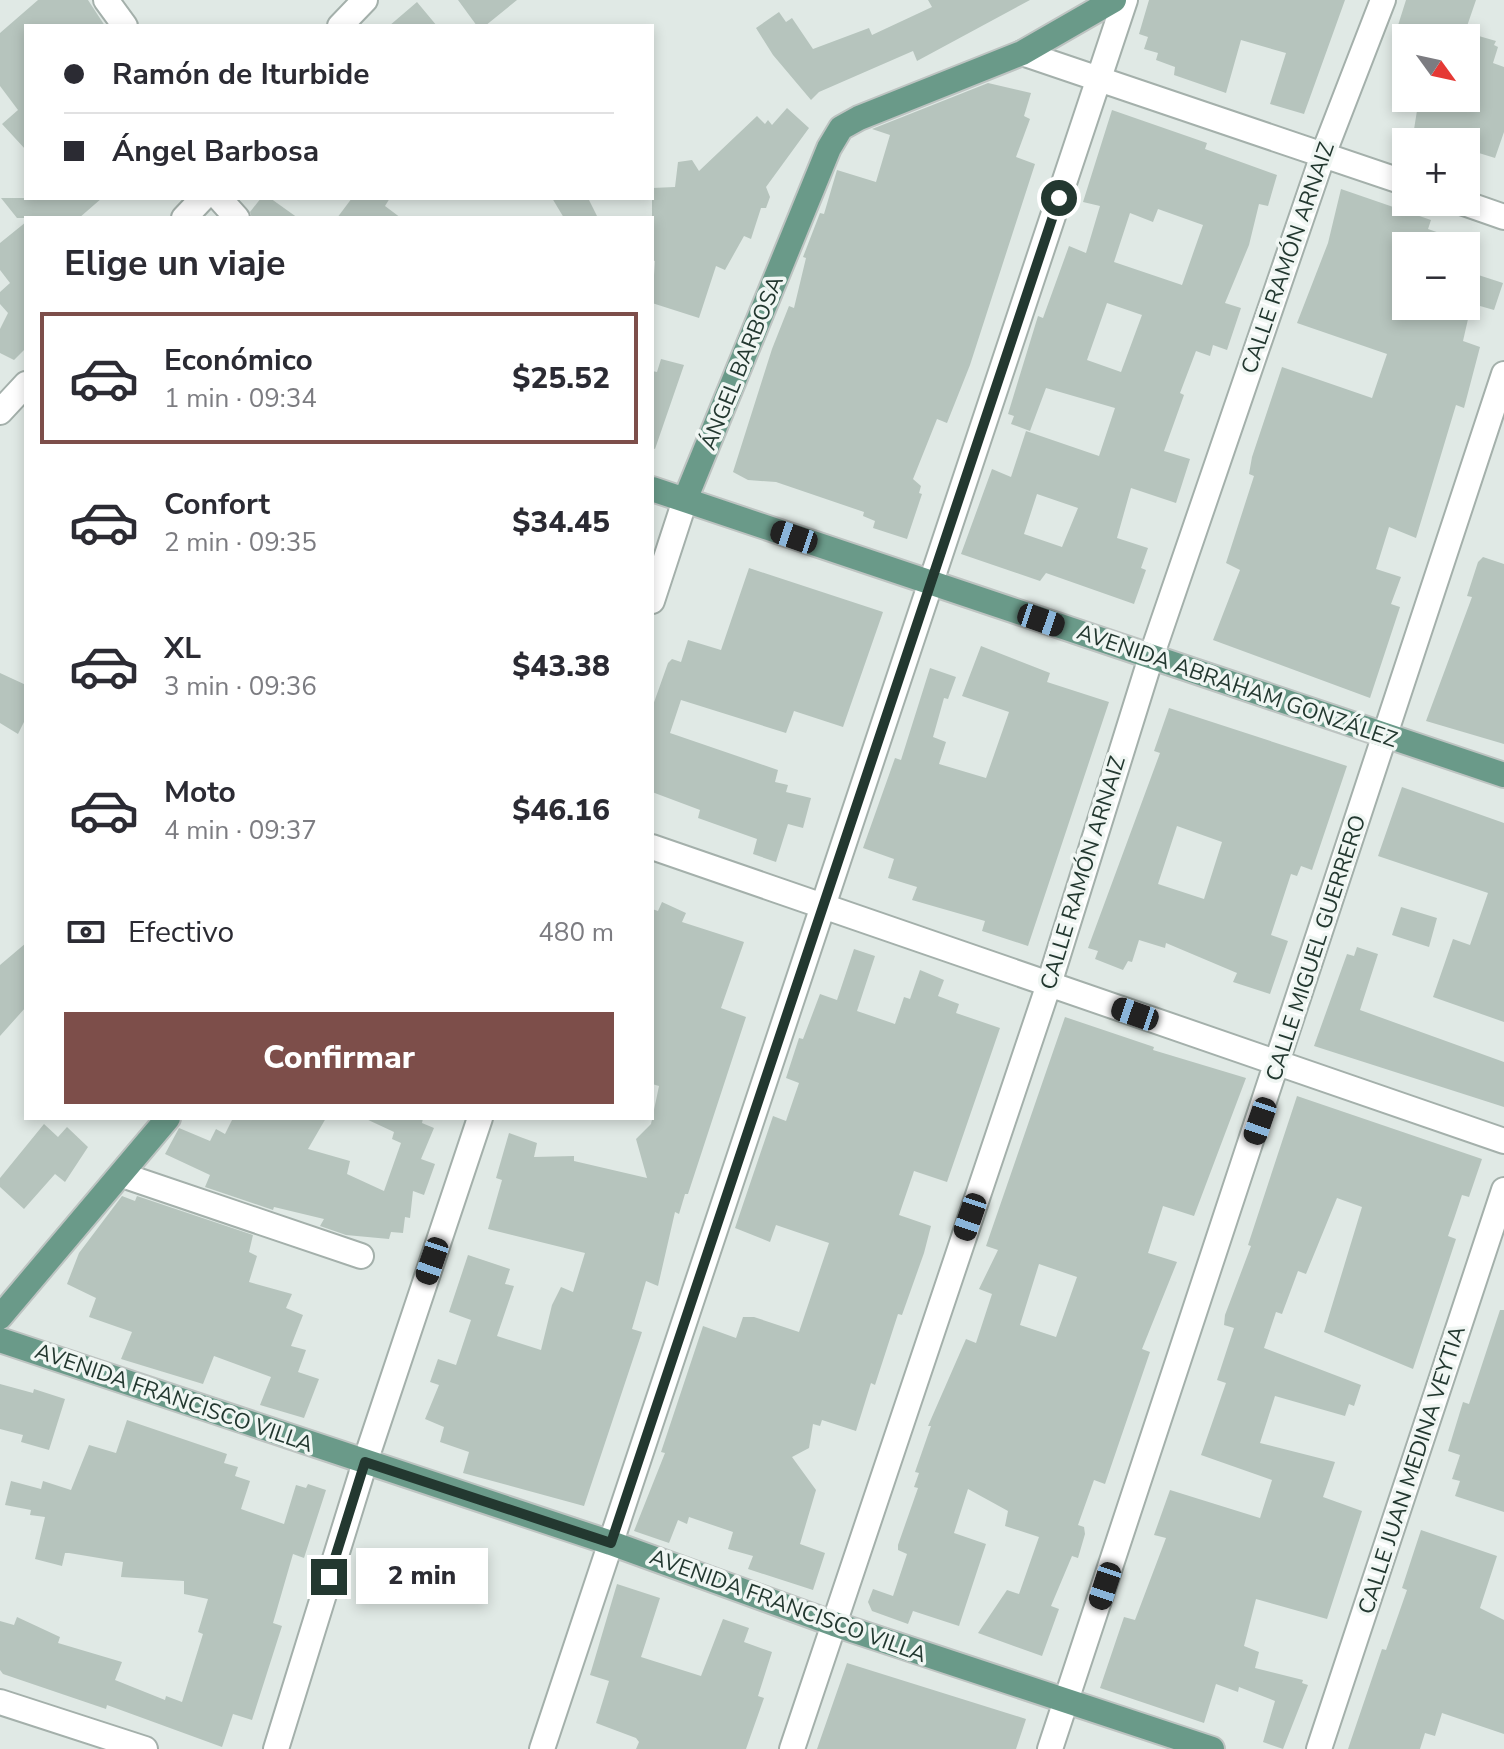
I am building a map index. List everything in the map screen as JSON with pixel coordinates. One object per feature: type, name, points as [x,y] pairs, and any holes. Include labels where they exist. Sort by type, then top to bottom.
[{"type":"main road","points":[[1022,53],[1114,0]]},
{"type":"main road","name":"ÁNGEL BARBOSA","points":[[685,500],[829,148],[841,128],[1022,53]]},
{"type":"main road","name":"AVENIDA ABRAHAM GONZÁLEZ","points":[[654,490],[1504,775]]},
{"type":"main road","points":[[0,1317],[166,1120]]},
{"type":"main road","name":"AVENIDA FRANCISCO VILLA","points":[[0,1340],[611,1543],[834,1624],[1066,1703],[1212,1749]]},
{"type":"street","points":[[106,0],[124,24]]},
{"type":"street","points":[[342,24],[365,0]]},
{"type":"street","points":[[542,1749],[1125,0]]},
{"type":"street","name":"CALLE RAMÓN ARNAIZ","points":[[792,1749],[1049,984],[1151,657],[1323,155],[1383,0]]},
{"type":"street","points":[[1022,53],[1392,178]]},
{"type":"street","points":[[186,216],[201,200]]},
{"type":"street","points":[[221,200],[235,216]]},
{"type":"street","points":[[1480,209],[1504,217]]},
{"type":"street","name":"CALLE MIGUEL GUERRERO","points":[[1050,1749],[1504,374]]},
{"type":"street","points":[[0,412],[24,386]]},
{"type":"street","name":"ÁNGEL BARBOSA","points":[[654,595],[685,500]]},
{"type":"street","points":[[654,848],[1504,1141]]},
{"type":"street","points":[[276,1749],[365,1462],[479,1120]]},
{"type":"street","points":[[122,1175],[361,1256]]},
{"type":"street","name":"CALLE JUAN MEDINA VEYTIA","points":[[1319,1749],[1504,1190]]},
{"type":"street","points":[[0,1702],[145,1749]]},
{"type":"building","points":[[38,0],[88,0],[104,24],[24,24],[24,148],[2,124],[18,110],[0,86],[0,33]]},
{"type":"building","points":[[458,0],[517,0],[487,24],[476,24]]},
{"type":"building","points":[[928,0],[1030,0],[917,61],[913,51],[819,92],[811,100],[773,55],[756,28],[779,12],[786,22],[792,18],[813,49],[869,28],[872,35],[932,7]]},
{"type":"building","points":[[1149,0],[1345,0],[1304,114],[1270,104],[1286,53],[1241,40],[1226,93],[1174,75],[1175,67],[1156,60],[1158,53],[1144,49],[1148,37],[1139,34]]},
{"type":"building","points":[[1406,0],[1476,0],[1468,24],[1398,24]]},
{"type":"building","points":[[417,2],[435,24],[391,24]]},
{"type":"building","points":[[1480,36],[1496,41],[1494,45],[1498,47],[1493,63],[1504,67],[1504,132],[1495,158],[1480,153],[1480,128],[1414,128],[1417,112],[1480,112]]},
{"type":"building","points":[[988,83],[1031,93],[1024,116],[1030,119],[1016,157],[1035,164],[970,365],[947,423],[937,419],[913,479],[921,486],[919,493],[922,494],[907,539],[873,528],[875,521],[863,516],[864,512],[776,482],[748,480],[733,472],[772,349],[789,306],[794,308],[806,258],[803,257],[820,213],[824,214],[837,170],[876,182],[890,135],[872,129]]},
{"type":"building","points":[[787,108],[809,128],[766,187],[770,197],[766,208],[761,208],[751,239],[744,236],[725,270],[716,266],[699,318],[654,304],[654,188],[675,187],[678,162],[692,160],[699,171],[757,116],[765,124],[768,120],[772,125]]},
{"type":"building","points":[[1112,110],[1207,143],[1205,149],[1277,175],[1268,206],[1259,204],[1249,245],[1225,303],[1241,308],[1227,350],[1213,345],[1210,356],[1196,351],[1180,393],[1184,395],[1164,451],[1190,459],[1176,503],[1131,488],[1117,538],[1148,548],[1141,568],[1146,570],[1134,604],[1046,573],[1040,581],[961,554],[992,469],[1011,477],[1026,431],[1099,456],[1115,408],[1046,388],[1030,431],[1011,424],[1014,416],[1008,414],[1038,316],[1043,318],[1069,246],[1086,253],[1100,206],[1083,202]],"holes":[[[1158,209],[1203,225],[1182,285],[1114,262],[1130,213],[1153,222]],[[1107,303],[1142,315],[1121,372],[1087,360]],[[1037,494],[1078,508],[1062,547],[1024,534]]]},
{"type":"building","points":[[1341,189],[1392,207],[1392,216],[1419,216],[1431,220],[1428,229],[1437,232],[1392,232],[1392,320],[1468,320],[1463,341],[1480,347],[1464,408],[1456,405],[1416,538],[1389,527],[1376,569],[1401,577],[1391,604],[1400,607],[1370,698],[1213,640],[1240,570],[1226,563],[1254,476],[1249,474],[1252,457],[1282,367],[1372,398],[1387,354],[1297,323],[1328,243]]},
{"type":"building","points":[[1,198],[100,200],[81,216],[17,218]]},
{"type":"building","points":[[259,200],[273,200],[295,216],[251,216],[250,212]]},
{"type":"building","points":[[350,200],[389,200],[385,206],[398,216],[338,216]]},
{"type":"building","points":[[553,200],[589,200],[597,216],[563,216]]},
{"type":"building","points":[[24,224],[24,350],[14,360],[0,353],[0,329],[8,313],[0,304],[0,292],[10,283],[0,270],[0,243]]},
{"type":"building","points":[[1480,276],[1503,283],[1494,310],[1480,306]]},
{"type":"building","points":[[661,359],[684,365],[655,449],[654,371],[657,372]]},
{"type":"building","points":[[1483,557],[1504,564],[1504,744],[1426,721],[1472,597],[1467,596],[1478,562]]},
{"type":"building","points":[[749,568],[883,612],[843,727],[794,711],[786,733],[681,700],[670,733],[778,770],[775,782],[788,785],[786,792],[811,798],[803,828],[788,824],[776,862],[753,854],[757,839],[698,818],[700,810],[654,793],[654,702],[668,663],[672,659],[681,662],[688,640],[721,650]]},
{"type":"building","points":[[981,646],[1050,673],[1047,682],[1109,702],[1028,946],[982,931],[985,921],[912,900],[917,887],[888,878],[894,859],[863,848],[895,758],[901,760],[930,668],[956,677],[948,699],[944,698],[933,737],[946,742],[939,764],[986,778],[1009,712],[962,696]]},
{"type":"building","points":[[0,673],[24,684],[24,722],[18,734],[0,723]]},
{"type":"building","points":[[1169,708],[1347,766],[1312,870],[1301,866],[1297,876],[1291,874],[1271,935],[1288,941],[1270,994],[1233,982],[1237,973],[1166,943],[1165,948],[1139,940],[1132,962],[1128,961],[1123,970],[1095,959],[1098,951],[1088,948],[1160,753],[1154,751]],"holes":[[[1177,826],[1222,842],[1204,899],[1158,884]]]},
{"type":"building","points":[[1402,787],[1504,823],[1504,1022],[1433,997],[1453,939],[1470,945],[1488,893],[1378,856]]},
{"type":"building","points":[[662,902],[686,913],[682,922],[744,942],[721,1008],[746,1017],[688,1194],[685,1194],[679,1214],[675,1212],[658,1286],[646,1281],[632,1329],[642,1332],[584,1506],[463,1473],[469,1452],[440,1442],[444,1427],[425,1419],[439,1385],[430,1382],[438,1359],[456,1365],[471,1320],[449,1312],[468,1255],[510,1269],[505,1284],[514,1286],[497,1336],[541,1350],[552,1305],[561,1287],[573,1292],[585,1253],[488,1229],[502,1180],[496,1178],[509,1133],[537,1143],[534,1157],[574,1156],[574,1161],[647,1178],[636,1139],[654,1120],[659,1086],[654,1085],[654,910],[658,911]]},
{"type":"building","points":[[1401,907],[1437,918],[1429,947],[1392,935]]},
{"type":"building","points":[[24,945],[24,1009],[0,1036],[0,965]]},
{"type":"building","points":[[1357,947],[1378,954],[1360,1010],[1504,1062],[1504,1107],[1314,1046],[1347,954],[1354,956]]},
{"type":"building","points":[[854,949],[875,956],[857,1011],[895,1024],[904,997],[910,999],[920,970],[944,980],[938,996],[959,1004],[956,1013],[1000,1028],[947,1182],[914,1171],[899,1215],[931,1226],[902,1315],[898,1314],[856,1431],[822,1420],[820,1426],[813,1424],[809,1448],[792,1457],[816,1490],[800,1544],[825,1553],[813,1590],[748,1569],[753,1556],[728,1549],[733,1532],[689,1517],[687,1524],[678,1520],[669,1543],[634,1531],[665,1453],[661,1452],[703,1326],[736,1338],[743,1317],[754,1317],[799,1332],[829,1243],[776,1225],[770,1242],[735,1228],[773,1116],[786,1121],[799,1083],[786,1078],[799,1038],[803,1039],[820,994],[837,1000]]},
{"type":"building","points":[[1065,1017],[1154,1047],[1153,1050],[1246,1078],[1194,1216],[1163,1206],[1148,1253],[1177,1262],[1142,1349],[1150,1352],[1105,1484],[1094,1480],[1078,1525],[1084,1527],[1085,1534],[1078,1558],[1072,1556],[1051,1606],[1059,1609],[1042,1656],[978,1633],[1007,1590],[1019,1594],[1039,1537],[1005,1526],[1008,1511],[968,1489],[954,1533],[986,1544],[959,1626],[913,1611],[908,1624],[872,1611],[868,1602],[873,1589],[893,1596],[907,1554],[898,1550],[898,1545],[918,1488],[914,1487],[919,1473],[915,1472],[931,1426],[928,1426],[966,1339],[976,1343],[992,1294],[979,1289],[998,1250],[986,1246]],"holes":[[[1039,1264],[1077,1277],[1056,1337],[1020,1325]]]},
{"type":"building","points":[[1297,1096],[1482,1159],[1469,1197],[1462,1195],[1448,1236],[1456,1239],[1413,1369],[1324,1332],[1362,1207],[1337,1198],[1306,1274],[1298,1271],[1282,1314],[1276,1312],[1264,1348],[1361,1385],[1354,1406],[1349,1404],[1345,1416],[1275,1396],[1260,1443],[1335,1462],[1323,1497],[1362,1511],[1327,1619],[1256,1599],[1244,1646],[1259,1652],[1255,1668],[1303,1680],[1302,1683],[1308,1685],[1283,1749],[1263,1742],[1275,1701],[1239,1687],[1238,1692],[1216,1684],[1204,1723],[1100,1688],[1124,1617],[1135,1620],[1166,1538],[1154,1535],[1170,1490],[1260,1518],[1272,1480],[1201,1455],[1226,1383],[1217,1380],[1234,1328],[1224,1325],[1225,1315],[1251,1246],[1248,1245]]},
{"type":"building","points":[[232,1120],[325,1120],[308,1149],[350,1161],[347,1174],[384,1191],[401,1143],[392,1139],[394,1132],[368,1120],[423,1120],[422,1123],[434,1128],[421,1159],[435,1164],[424,1195],[413,1191],[410,1218],[405,1217],[403,1233],[391,1232],[389,1239],[346,1235],[320,1226],[324,1219],[274,1207],[273,1210],[205,1187],[210,1175],[165,1154],[179,1128],[210,1141],[216,1129],[225,1134]]},
{"type":"building","points":[[44,1124],[58,1137],[67,1127],[88,1147],[65,1182],[55,1174],[24,1209],[0,1187],[0,1178]]},
{"type":"building","points":[[122,1196],[135,1201],[137,1196],[253,1235],[249,1252],[257,1256],[249,1282],[292,1294],[286,1308],[303,1315],[291,1346],[306,1350],[298,1372],[319,1379],[304,1418],[260,1405],[271,1377],[214,1356],[203,1384],[121,1359],[132,1332],[89,1317],[96,1298],[67,1284],[79,1253]]},
{"type":"building","points":[[1500,1310],[1504,1310],[1504,1512],[1455,1496],[1460,1481],[1452,1479],[1460,1455],[1448,1451],[1463,1402],[1469,1404]]},
{"type":"building","points":[[0,1384],[33,1393],[34,1389],[65,1399],[49,1450],[21,1442],[23,1435],[0,1429]]},
{"type":"building","points":[[127,1420],[227,1454],[224,1463],[238,1467],[235,1476],[250,1481],[241,1509],[284,1524],[296,1485],[306,1488],[308,1484],[326,1490],[304,1558],[293,1554],[273,1623],[282,1626],[252,1720],[233,1714],[222,1747],[107,1705],[106,1709],[3,1674],[0,1670],[0,1621],[14,1625],[17,1617],[60,1637],[58,1643],[122,1662],[115,1680],[165,1700],[166,1696],[182,1702],[203,1634],[198,1632],[208,1599],[184,1594],[184,1581],[121,1577],[123,1562],[69,1553],[65,1553],[62,1566],[35,1559],[45,1517],[30,1515],[31,1510],[5,1505],[11,1481],[41,1489],[43,1481],[71,1490],[89,1445],[116,1453]]},
{"type":"building","points":[[1421,1530],[1497,1556],[1480,1608],[1504,1620],[1504,1734],[1442,1713],[1435,1736],[1425,1733],[1420,1749],[1348,1749],[1382,1649],[1386,1650],[1407,1590],[1402,1588]]},
{"type":"building","points":[[617,1584],[660,1598],[641,1657],[701,1676],[723,1619],[749,1628],[744,1642],[772,1652],[758,1696],[764,1698],[746,1749],[636,1749],[639,1742],[636,1738],[596,1723],[609,1681],[590,1675]]},
{"type":"building","points":[[847,1663],[1026,1719],[1016,1749],[817,1749]]},
{"type":"route","points":[[329,1577],[365,1462],[611,1543],[1059,198]]}]
